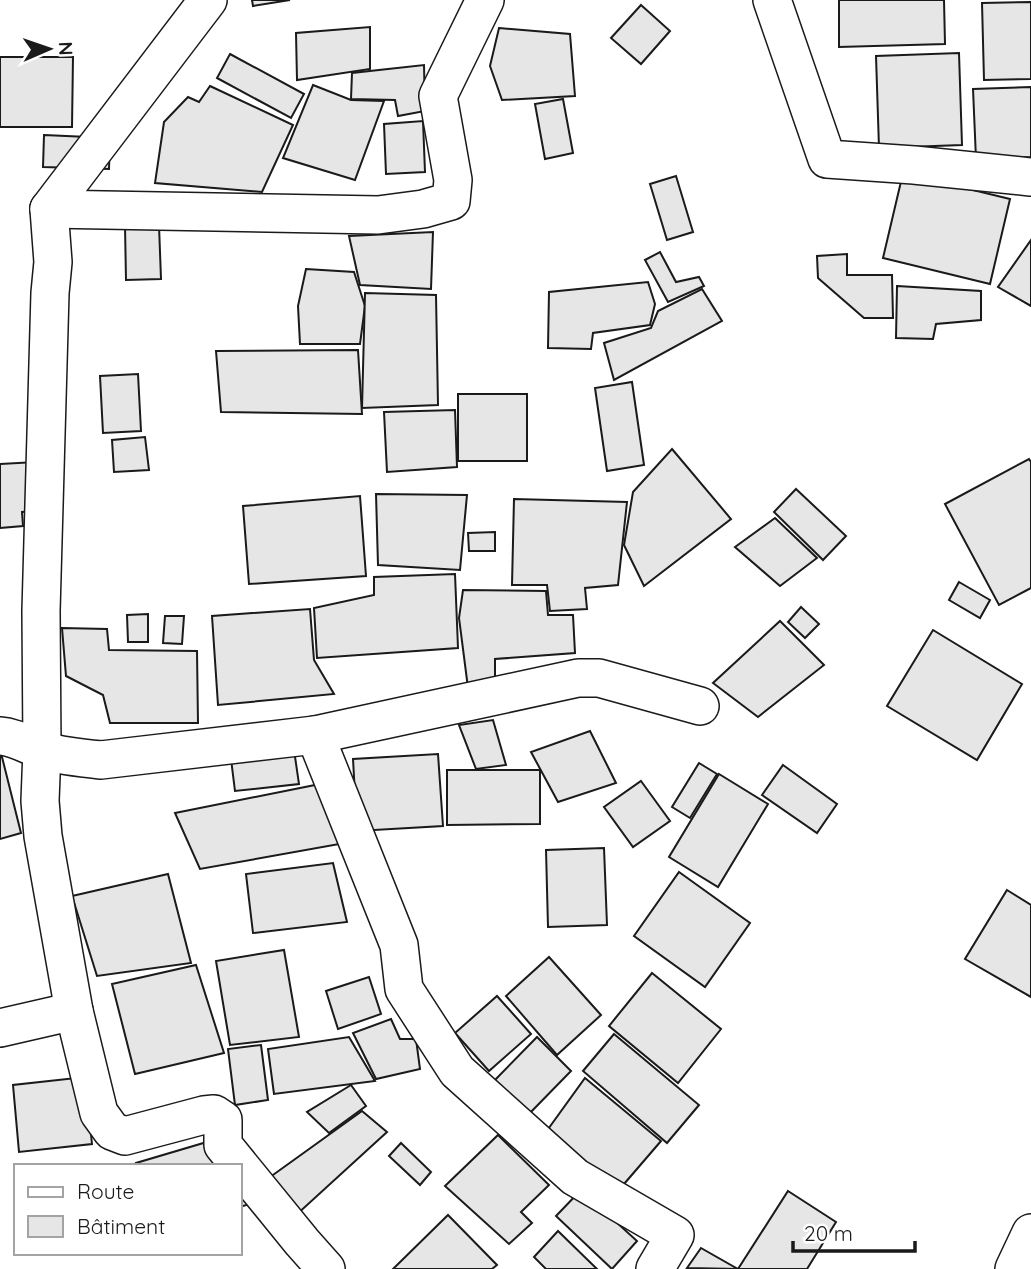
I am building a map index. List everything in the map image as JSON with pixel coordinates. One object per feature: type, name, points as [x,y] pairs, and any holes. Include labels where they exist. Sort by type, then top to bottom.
[{"type":"street","points":[[208,0],[49,209],[53,262],[41,611],[40,801],[43,836],[74,1011],[99,1113],[111,1132],[125,1136],[214,1114],[223,1120],[223,1144],[239,1164]]},
{"type":"street","points":[[49,209],[378,215],[423,209],[452,201],[453,180],[438,96],[485,0]]},
{"type":"street","points":[[772,0],[827,159],[1031,177]]},
{"type":"street","points":[[0,736],[73,758],[101,760],[315,736],[578,678],[599,678],[700,706]]},
{"type":"street","points":[[315,736],[399,945],[404,989],[457,1071],[575,1177],[676,1235],[655,1269]]},
{"type":"street","points":[[0,1028],[74,1011]]},
{"type":"street","points":[[242,1168],[326,1269]]},
{"type":"street","points":[[1014,1269],[1031,1233]]},
{"type":"building","points":[[252,0],[290,0],[253,6]]},
{"type":"building","points":[[839,0],[944,0],[945,44],[839,47]]},
{"type":"building","points":[[1031,2],[1031,79],[984,80],[982,3]]},
{"type":"building","points":[[641,5],[670,31],[641,64],[611,38]]},
{"type":"building","points":[[370,27],[370,69],[297,80],[296,33]]},
{"type":"building","points":[[499,28],[570,34],[575,96],[502,100],[490,66]]},
{"type":"building","points":[[959,53],[962,145],[879,148],[876,56]]},
{"type":"building","points":[[230,54],[304,94],[291,118],[217,78]]},
{"type":"building","points":[[0,57],[73,57],[72,127],[0,127]]},
{"type":"building","points":[[424,65],[425,111],[398,116],[395,100],[351,99],[352,73]]},
{"type":"building","points":[[313,85],[351,100],[384,101],[355,180],[283,158]]},
{"type":"building","points":[[210,86],[293,125],[262,192],[155,183],[164,122],[188,97],[199,102]]},
{"type":"building","points":[[1031,87],[1031,157],[976,159],[973,89]]},
{"type":"building","points":[[563,99],[573,153],[545,159],[535,104]]},
{"type":"building","points":[[423,121],[425,172],[386,174],[384,124]]},
{"type":"building","points":[[44,135],[110,138],[109,169],[43,167]]},
{"type":"building","points":[[903,173],[1010,199],[990,284],[883,258]]},
{"type":"building","points":[[676,176],[693,232],[667,240],[650,184]]},
{"type":"building","points":[[159,225],[161,279],[126,280],[125,226]]},
{"type":"building","points":[[433,232],[431,289],[360,285],[349,236]]},
{"type":"building","points":[[1031,240],[1031,306],[998,287]]},
{"type":"building","points":[[660,252],[676,282],[699,277],[704,286],[668,302],[645,260]]},
{"type":"building","points":[[847,254],[847,275],[892,275],[893,318],[864,318],[818,278],[817,256]]},
{"type":"building","points":[[306,269],[354,272],[365,306],[360,344],[300,344],[298,306]]},
{"type":"building","points":[[648,282],[655,304],[650,325],[593,333],[591,349],[548,348],[549,292]]},
{"type":"building","points":[[897,286],[981,291],[981,320],[936,324],[933,339],[896,338]]},
{"type":"building","points":[[702,289],[722,321],[614,380],[604,343],[651,328],[658,311]]},
{"type":"building","points":[[365,293],[436,295],[438,405],[362,408]]},
{"type":"building","points":[[358,350],[362,414],[221,412],[216,351]]},
{"type":"building","points":[[138,374],[141,431],[103,433],[100,376]]},
{"type":"building","points":[[632,382],[644,465],[607,471],[595,388]]},
{"type":"building","points":[[458,394],[527,394],[527,461],[458,461]]},
{"type":"building","points":[[455,410],[457,467],[387,472],[384,412]]},
{"type":"building","points":[[145,437],[149,470],[114,472],[112,440]]},
{"type":"building","points":[[672,449],[731,519],[644,586],[624,545],[633,492]]},
{"type":"building","points":[[1029,459],[1031,588],[999,605],[945,504]]},
{"type":"building","points":[[36,462],[39,511],[22,512],[23,526],[0,528],[0,464]]},
{"type":"building","points":[[796,489],[846,536],[823,560],[774,512]]},
{"type":"building","points":[[376,494],[467,495],[460,570],[378,565]]},
{"type":"building","points":[[360,496],[366,576],[249,584],[243,506]]},
{"type":"building","points":[[514,499],[627,502],[618,585],[585,588],[587,609],[550,611],[547,585],[512,585]]},
{"type":"building","points":[[775,518],[817,558],[780,586],[735,547]]},
{"type":"building","points":[[495,532],[495,551],[469,551],[468,533]]},
{"type":"building","points":[[455,574],[458,648],[317,658],[314,608],[374,595],[374,577]]},
{"type":"building","points":[[959,582],[990,600],[980,618],[949,600]]},
{"type":"building","points":[[463,590],[546,591],[548,615],[573,615],[575,653],[495,659],[495,688],[468,688],[459,618]]},
{"type":"building","points":[[801,607],[819,624],[805,638],[788,622]]},
{"type":"building","points":[[310,609],[314,660],[334,694],[218,705],[212,616]]},
{"type":"building","points":[[148,614],[148,642],[128,642],[127,615]]},
{"type":"building","points":[[165,616],[184,616],[182,644],[163,643]]},
{"type":"building","points":[[780,621],[824,665],[758,717],[713,683]]},
{"type":"building","points":[[62,628],[107,629],[109,650],[197,651],[198,723],[110,723],[103,695],[66,676]]},
{"type":"building","points":[[933,630],[1022,684],[977,760],[887,706]]},
{"type":"building","points":[[493,720],[506,765],[476,769],[459,725]]},
{"type":"building","points":[[590,731],[616,783],[558,802],[531,752]]},
{"type":"building","points":[[293,743],[299,784],[235,791],[230,751]]},
{"type":"building","points":[[438,754],[443,826],[357,831],[353,759]]},
{"type":"building","points":[[0,757],[21,833],[0,839]]},
{"type":"building","points":[[699,763],[717,774],[690,818],[672,807]]},
{"type":"building","points":[[783,765],[837,804],[817,833],[762,795]]},
{"type":"building","points":[[447,770],[540,770],[540,824],[447,825]]},
{"type":"building","points":[[719,774],[768,804],[718,887],[669,857]]},
{"type":"building","points":[[641,781],[670,821],[633,847],[604,807]]},
{"type":"building","points":[[330,782],[345,843],[200,869],[175,813]]},
{"type":"building","points":[[604,848],[607,925],[548,927],[546,850]]},
{"type":"building","points":[[333,863],[347,922],[253,933],[246,874]]},
{"type":"building","points":[[679,872],[750,923],[705,987],[634,936]]},
{"type":"building","points":[[168,874],[191,963],[97,976],[72,896]]},
{"type":"building","points":[[1007,890],[1031,905],[1031,997],[965,959]]},
{"type":"building","points":[[284,950],[299,1037],[230,1045],[216,961]]},
{"type":"building","points":[[549,957],[601,1015],[557,1055],[506,996]]},
{"type":"building","points":[[196,965],[224,1053],[135,1074],[112,984]]},
{"type":"building","points":[[652,973],[721,1029],[678,1083],[609,1026]]},
{"type":"building","points":[[369,977],[381,1014],[338,1029],[326,991]]},
{"type":"building","points":[[497,996],[531,1034],[489,1071],[455,1033]]},
{"type":"building","points":[[391,1019],[400,1039],[416,1039],[420,1069],[376,1079],[353,1033]]},
{"type":"building","points":[[614,1034],[699,1105],[667,1143],[583,1071]]},
{"type":"building","points":[[349,1037],[375,1081],[274,1094],[268,1049]]},
{"type":"building","points":[[537,1037],[571,1071],[527,1116],[493,1082]]},
{"type":"building","points":[[261,1045],[268,1100],[235,1105],[228,1049]]},
{"type":"building","points":[[85,1077],[92,1144],[19,1152],[13,1085]]},
{"type":"building","points":[[585,1078],[661,1141],[618,1191],[546,1132]]},
{"type":"building","points":[[351,1085],[366,1106],[329,1133],[307,1112]]},
{"type":"building","points":[[362,1111],[387,1132],[294,1217],[259,1185]]},
{"type":"building","points":[[498,1135],[549,1185],[521,1212],[532,1223],[509,1244],[445,1186]]},
{"type":"building","points":[[217,1139],[231,1164],[136,1164]]},
{"type":"building","points":[[401,1143],[431,1172],[420,1185],[389,1156]]},
{"type":"building","points":[[242,1183],[253,1203],[242,1206]]},
{"type":"building","points":[[581,1190],[637,1241],[612,1269],[556,1216]]},
{"type":"building","points":[[788,1191],[836,1222],[807,1269],[738,1269]]},
{"type":"building","points":[[448,1215],[497,1265],[492,1269],[393,1269]]},
{"type":"building","points":[[558,1231],[597,1269],[546,1269],[534,1257]]},
{"type":"building","points":[[701,1248],[738,1269],[687,1268]]}]
